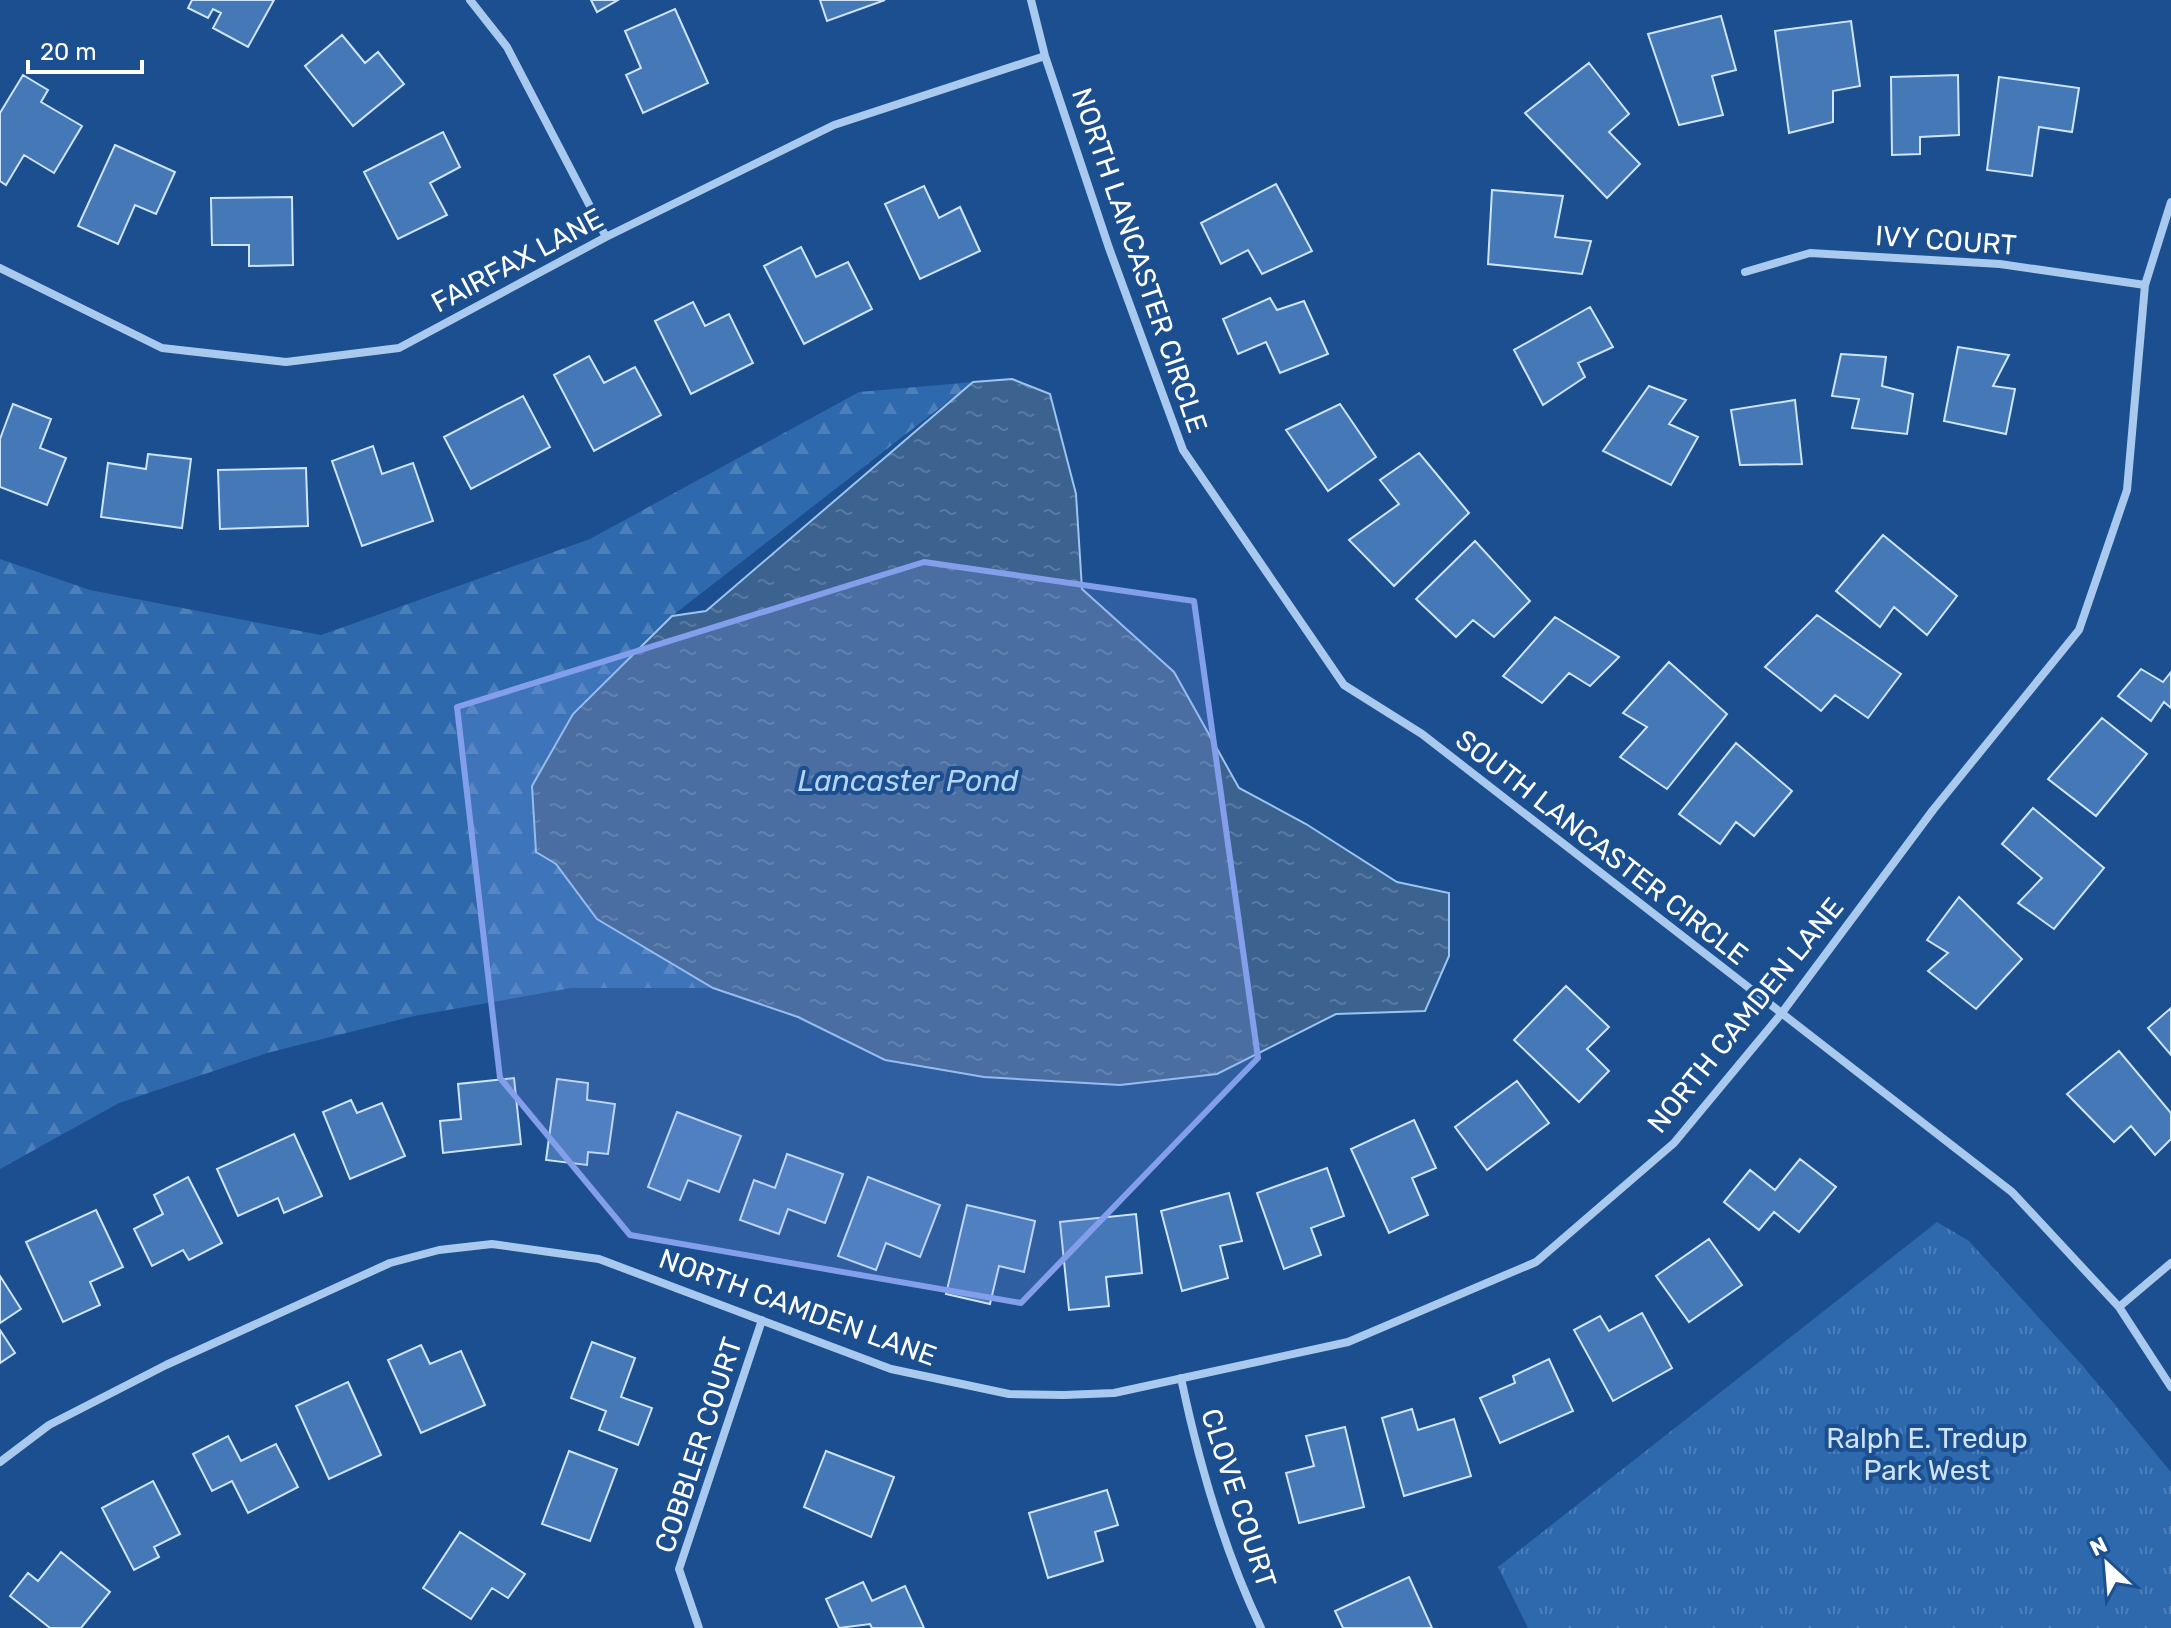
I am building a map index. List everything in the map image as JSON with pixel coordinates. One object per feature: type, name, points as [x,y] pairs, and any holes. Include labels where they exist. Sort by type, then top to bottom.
[{"type":"street","points":[[470,0],[507,47],[606,237]]},
{"type":"street","name":"NORTH LANCASTER CIRCLE","points":[[1031,0],[1045,56],[1109,248],[1183,450],[1344,685],[1422,734]]},
{"type":"street","name":"FAIRFAX LANE","points":[[0,268],[162,348],[286,362],[399,348],[606,237],[834,125],[1045,56]]},
{"type":"street","name":"NORTH CAMDEN LANE","points":[[0,1462],[49,1425],[166,1365],[390,1263],[439,1250],[492,1244],[599,1259],[891,1369],[1009,1394],[1114,1393],[1348,1342],[1536,1262],[1674,1143],[1781,1014],[1933,810],[2079,630],[2127,490],[2145,285],[2171,202]]},
{"type":"street","name":"IVY COURT","points":[[1745,272],[1810,253],[2000,264],[2145,285]]},
{"type":"street","name":"SOUTH LANCASTER CIRCLE","points":[[1422,734],[2012,1192],[2119,1307],[2171,1387]]},
{"type":"street","points":[[2119,1307],[2171,1263]]},
{"type":"street","name":"COBBLER COURT","points":[[699,1628],[679,1569],[762,1320]]},
{"type":"street","name":"CLOVE COURT","points":[[1181,1378],[1215,1512],[1239,1583],[1261,1628]]},
{"type":"highlighted area","points":[[924,562],[1194,601],[1258,1058],[1021,1303],[630,1235],[500,1078],[457,707]]},
{"type":"green space","points":[[973,382],[672,616],[536,852],[556,864],[597,919],[713,988],[571,988],[414,1016],[267,1053],[119,1103],[0,1169],[0,559],[90,590],[321,635],[590,539],[859,392]]},
{"type":"green space","name":"Ralph E. Tredup Park West","points":[[1937,1222],[1969,1241],[2082,1365],[2171,1472],[2171,1628],[1528,1628],[1498,1567]]},
{"type":"water","name":"Lancaster Pond","points":[[1012,379],[1050,394],[1076,494],[1082,589],[1174,672],[1239,788],[1306,824],[1397,882],[1449,893],[1449,956],[1425,1011],[1336,1014],[1217,1074],[1120,1085],[984,1077],[885,1060],[798,1017],[713,988],[597,919],[556,864],[536,852],[532,786],[573,714],[672,616],[706,611],[973,382]]},
{"type":"building","points":[[192,0],[274,0],[248,47],[213,28],[221,13],[213,9],[208,18],[188,8]]},
{"type":"building","points":[[591,0],[618,0],[597,12]]},
{"type":"building","points":[[820,0],[885,0],[827,21]]},
{"type":"building","points":[[675,9],[708,83],[643,113],[626,75],[641,68],[625,31]]},
{"type":"building","points":[[1721,16],[1736,70],[1712,76],[1723,115],[1679,125],[1648,34]]},
{"type":"building","points":[[1851,21],[1860,86],[1833,91],[1833,122],[1789,133],[1775,31]]},
{"type":"building","points":[[342,35],[365,63],[378,52],[404,84],[353,126],[305,66]]},
{"type":"building","points":[[1589,63],[1629,114],[1609,132],[1640,164],[1607,198],[1525,113]]},
{"type":"building","points":[[23,75],[48,90],[41,102],[82,126],[54,173],[24,155],[6,185],[0,181],[0,113]]},
{"type":"building","points":[[1958,75],[1959,135],[1920,137],[1920,154],[1892,155],[1891,77]]},
{"type":"building","points":[[1999,77],[2079,88],[2072,132],[2039,127],[2032,176],[1987,170]]},
{"type":"building","points":[[443,132],[460,167],[430,183],[447,215],[398,239],[364,172]]},
{"type":"building","points":[[115,145],[175,172],[156,214],[135,205],[118,244],[78,226]]},
{"type":"building","points":[[1276,184],[1312,251],[1262,274],[1248,250],[1221,264],[1201,223]]},
{"type":"building","points":[[924,186],[939,218],[960,207],[980,251],[920,279],[885,204]]},
{"type":"building","points":[[1492,190],[1563,196],[1555,237],[1591,241],[1582,274],[1488,264]]},
{"type":"building","points":[[292,197],[293,265],[249,266],[249,245],[212,245],[211,198]]},
{"type":"building","points":[[801,247],[816,277],[848,262],[872,309],[804,344],[764,266]]},
{"type":"building","points":[[1270,298],[1277,310],[1304,301],[1328,354],[1280,373],[1266,342],[1238,354],[1223,319]]},
{"type":"building","points":[[693,302],[705,326],[729,314],[753,363],[691,394],[655,321]]},
{"type":"building","points":[[1590,307],[1613,347],[1578,363],[1585,377],[1543,405],[1514,350]]},
{"type":"building","points":[[1958,347],[2009,355],[1993,386],[2015,389],[2006,434],[1944,421]]},
{"type":"building","points":[[1841,354],[1886,357],[1882,386],[1913,394],[1907,434],[1852,428],[1859,399],[1832,396]]},
{"type":"building","points":[[589,356],[604,383],[635,367],[661,415],[594,451],[554,375]]},
{"type":"building","points":[[1649,386],[1686,400],[1669,424],[1698,437],[1671,485],[1603,451]]},
{"type":"building","points":[[523,396],[550,447],[471,489],[444,437]]},
{"type":"building","points":[[1795,400],[1802,464],[1740,465],[1731,410]]},
{"type":"building","points":[[13,404],[51,419],[40,448],[66,458],[47,505],[0,487],[0,439]]},
{"type":"building","points":[[1340,404],[1376,457],[1328,491],[1286,430]]},
{"type":"building","points":[[373,446],[382,474],[413,463],[433,521],[362,546],[332,461]]},
{"type":"building","points":[[1419,453],[1469,513],[1394,586],[1349,540],[1399,504],[1380,480]]},
{"type":"building","points":[[148,454],[191,459],[182,528],[101,517],[108,463],[146,469]]},
{"type":"building","points":[[306,468],[308,526],[220,529],[218,470]]},
{"type":"building","points":[[1883,535],[1957,596],[1927,635],[1894,607],[1880,627],[1836,591]]},
{"type":"building","points":[[1475,541],[1530,601],[1494,637],[1473,620],[1456,637],[1416,599]]},
{"type":"building","points":[[1817,615],[1901,674],[1868,718],[1835,695],[1821,711],[1765,667]]},
{"type":"building","points":[[1555,617],[1619,657],[1590,686],[1569,673],[1542,703],[1503,676]]},
{"type":"building","points":[[1669,662],[1727,714],[1667,789],[1620,757],[1647,727],[1623,713]]},
{"type":"building","points":[[2141,669],[2163,682],[2171,672],[2171,708],[2164,702],[2151,721],[2118,696]]},
{"type":"building","points":[[2102,718],[2147,754],[2096,816],[2048,779]]},
{"type":"building","points":[[1736,743],[1792,791],[1754,836],[1736,822],[1720,844],[1679,814]]},
{"type":"building","points":[[2033,808],[2104,868],[2054,929],[2018,903],[2042,878],[2002,844]]},
{"type":"building","points":[[1959,897],[2022,959],[1976,1009],[1928,971],[1948,953],[1927,940]]},
{"type":"building","points":[[1566,986],[1609,1027],[1587,1049],[1609,1071],[1579,1102],[1514,1040]]},
{"type":"building","points":[[2171,1008],[2171,1055],[2148,1028]]},
{"type":"building","points":[[2119,1051],[2171,1113],[2171,1139],[2155,1155],[2131,1126],[2114,1142],[2067,1094]]},
{"type":"building","points":[[514,1078],[521,1144],[443,1153],[440,1121],[461,1119],[458,1084]]},
{"type":"building","points":[[557,1079],[588,1083],[587,1100],[615,1104],[608,1154],[588,1152],[587,1165],[546,1160]]},
{"type":"building","points":[[1517,1081],[1549,1123],[1487,1170],[1455,1127]]},
{"type":"building","points":[[351,1100],[357,1113],[382,1103],[405,1156],[350,1179],[323,1112]]},
{"type":"building","points":[[677,1112],[741,1136],[719,1192],[688,1180],[680,1200],[648,1187]]},
{"type":"building","points":[[1414,1120],[1436,1168],[1412,1178],[1428,1215],[1389,1233],[1351,1149]]},
{"type":"building","points":[[294,1134],[322,1196],[284,1213],[278,1198],[238,1216],[217,1169]]},
{"type":"building","points":[[787,1154],[843,1174],[825,1223],[788,1209],[779,1234],[740,1220],[754,1180],[775,1188]]},
{"type":"building","points":[[1800,1159],[1836,1187],[1799,1232],[1774,1212],[1759,1230],[1724,1202],[1750,1170],[1775,1190]]},
{"type":"building","points":[[1327,1168],[1344,1216],[1311,1228],[1321,1255],[1284,1269],[1257,1193]]},
{"type":"building","points":[[188,1177],[222,1243],[189,1260],[183,1250],[152,1266],[134,1229],[163,1214],[154,1195]]},
{"type":"building","points":[[868,1177],[940,1205],[920,1257],[886,1243],[876,1270],[838,1256]]},
{"type":"building","points":[[1229,1193],[1242,1241],[1220,1246],[1228,1278],[1182,1291],[1161,1211]]},
{"type":"building","points":[[967,1205],[1035,1221],[1024,1272],[999,1266],[990,1304],[946,1294]]},
{"type":"building","points":[[96,1210],[123,1267],[90,1282],[100,1305],[63,1322],[26,1242]]},
{"type":"building","points":[[1136,1214],[1142,1273],[1106,1277],[1109,1306],[1069,1310],[1060,1222]]},
{"type":"building","points":[[1709,1239],[1742,1285],[1689,1322],[1656,1276]]},
{"type":"building","points":[[0,1276],[21,1309],[0,1323]]},
{"type":"building","points":[[1642,1313],[1672,1368],[1613,1401],[1574,1330],[1600,1316],[1609,1331]]},
{"type":"building","points":[[0,1330],[15,1353],[0,1363]]},
{"type":"building","points":[[592,1342],[635,1358],[621,1397],[652,1408],[638,1445],[599,1430],[606,1411],[571,1398]]},
{"type":"building","points":[[421,1345],[430,1364],[461,1351],[485,1405],[421,1433],[388,1360]]},
{"type":"building","points":[[1549,1359],[1573,1411],[1500,1443],[1480,1398],[1515,1383],[1513,1376]]},
{"type":"building","points":[[348,1382],[381,1455],[329,1479],[296,1406]]},
{"type":"building","points":[[1412,1409],[1418,1430],[1454,1419],[1471,1476],[1404,1496],[1382,1418]]},
{"type":"building","points":[[1345,1427],[1364,1507],[1299,1523],[1286,1473],[1314,1466],[1306,1436]]},
{"type":"building","points":[[228,1436],[241,1461],[276,1444],[298,1487],[248,1513],[232,1481],[212,1491],[193,1454]]},
{"type":"building","points":[[569,1451],[617,1469],[590,1541],[542,1524]]},
{"type":"building","points":[[826,1451],[894,1477],[871,1537],[804,1507]]},
{"type":"building","points":[[153,1481],[180,1534],[154,1547],[159,1557],[134,1570],[102,1508]]},
{"type":"building","points":[[1107,1490],[1118,1525],[1095,1532],[1103,1561],[1048,1578],[1029,1513]]},
{"type":"building","points":[[460,1532],[525,1574],[508,1598],[492,1588],[471,1619],[423,1588]]},
{"type":"building","points":[[61,1552],[110,1592],[81,1628],[50,1628],[10,1596],[28,1573],[38,1581]]},
{"type":"building","points":[[1409,1577],[1432,1628],[1343,1628],[1335,1611]]},
{"type":"building","points":[[863,1582],[872,1601],[905,1586],[924,1628],[872,1628],[870,1624],[839,1628],[826,1599]]}]
